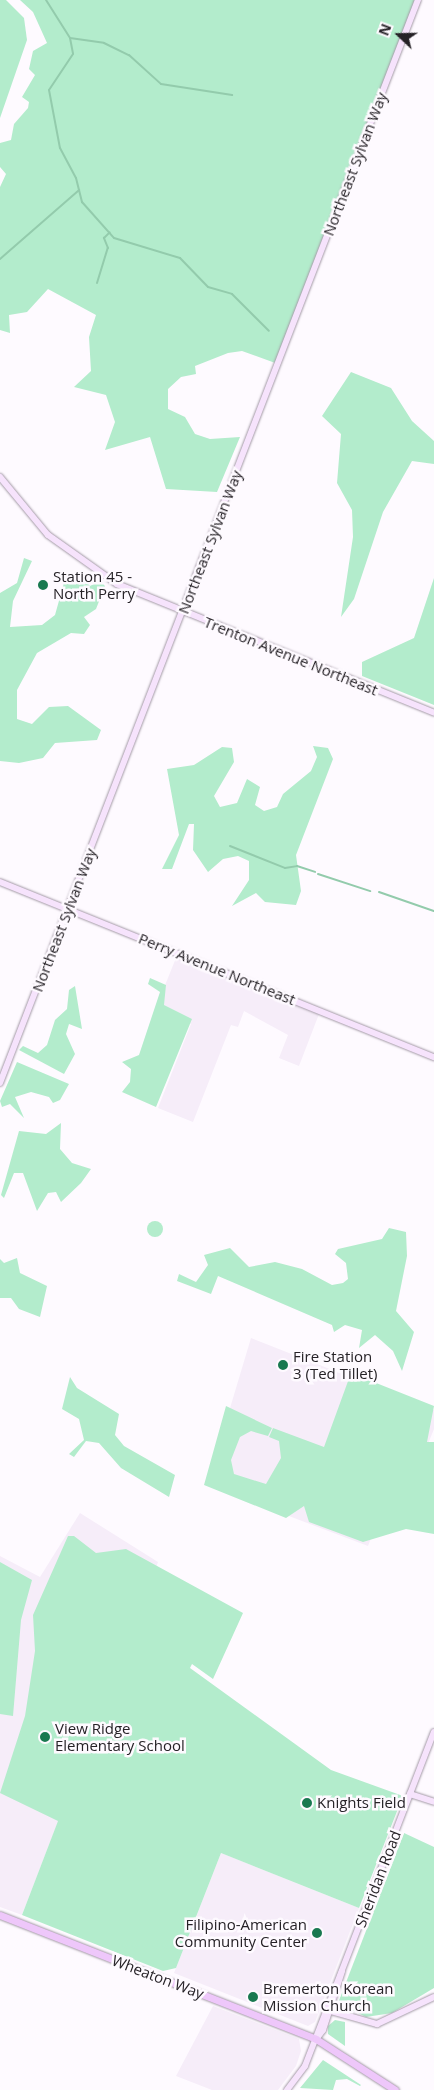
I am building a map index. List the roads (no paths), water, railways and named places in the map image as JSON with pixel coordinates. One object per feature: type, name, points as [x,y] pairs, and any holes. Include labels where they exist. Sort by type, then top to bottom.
[{"type":"main road","name":"Northeast Sylvan Way","points":[[0,1083],[418,0]]},
{"type":"main road","name":"Trenton Avenue Northeast","points":[[0,478],[48,535],[113,582],[183,613],[434,713]]},
{"type":"main road","name":"Perry Avenue Northeast","points":[[0,882],[69,908],[434,1057]]},
{"type":"main road","name":"Sheridan Road","points":[[287,2090],[303,2071],[434,1732]]},
{"type":"main road","points":[[410,1794],[434,1802]]},
{"type":"main road","name":"Wheaton Way","points":[[0,1915],[316,2039],[395,2090]]},
{"type":"main road","name":"Sheridan Road","points":[[316,2039],[331,2011],[342,1970]]},
{"type":"main road","points":[[331,2011],[377,2024],[434,1997]]},
{"type":"waterway","points":[[46,0],[70,38],[73,54],[49,90],[60,148],[76,178],[82,202],[114,238],[180,258],[208,287],[232,294],[269,331]]},
{"type":"waterway","points":[[70,38],[104,43],[129,55],[161,84],[232,95]]},
{"type":"waterway","points":[[0,259],[79,190]]},
{"type":"waterway","points":[[97,283],[108,248],[104,238],[110,232]]},
{"type":"waterway","points":[[230,846],[285,868],[297,866],[315,872]]},
{"type":"waterway","points":[[318,874],[370,891]]},
{"type":"waterway","points":[[379,892],[434,911]]},
{"type":"place","name":"Station 45 - North Perry","points":[[43,585]]},
{"type":"place","name":"Fire Station 3 (Ted Tillet)","points":[[283,1365]]},
{"type":"place","name":"View Ridge Elementary School","points":[[45,1737]]},
{"type":"place","name":"Knights Field","points":[[307,1803]]},
{"type":"place","name":"Filipino-American Community Center","points":[[317,1933]]},
{"type":"place","name":"Bremerton Korean Mission Church","points":[[253,1997]]}]
